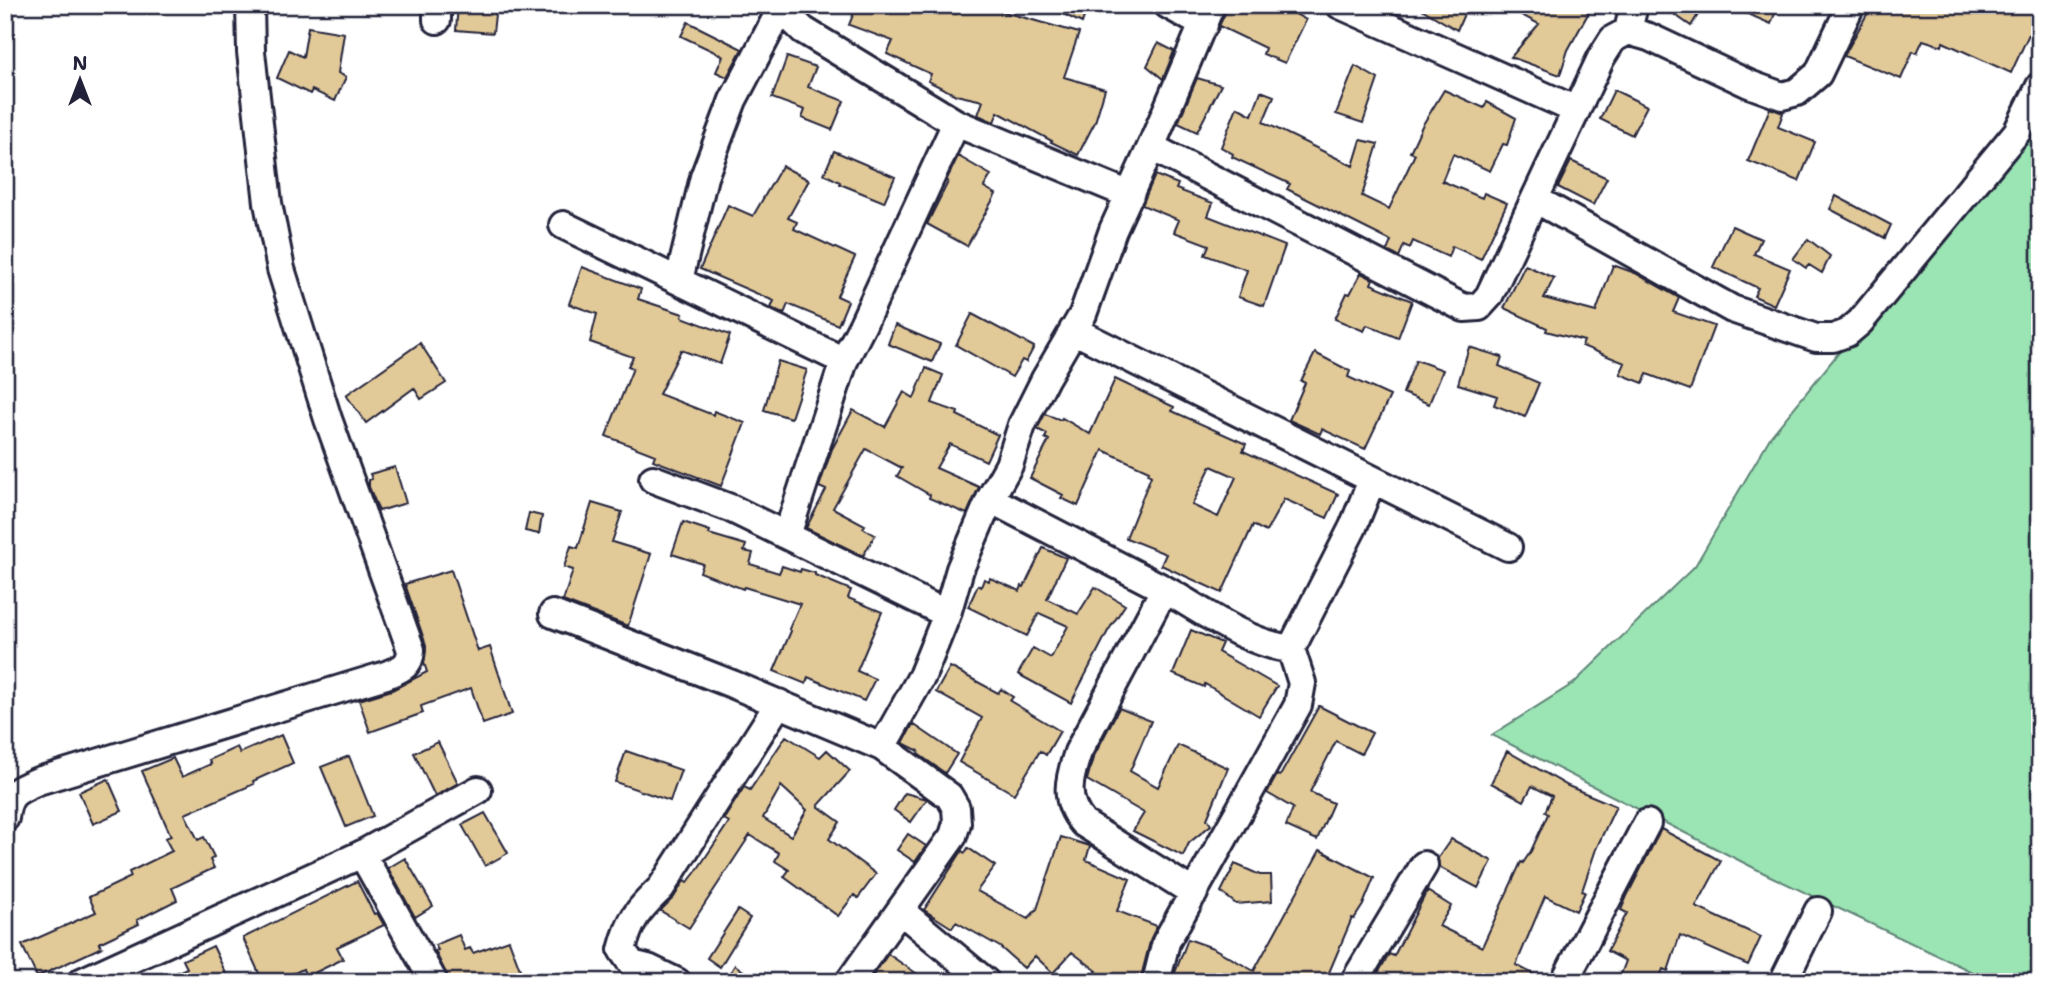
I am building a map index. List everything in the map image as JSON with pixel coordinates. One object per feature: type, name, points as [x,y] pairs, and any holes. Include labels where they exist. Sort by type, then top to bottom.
[{"type":"street","points":[[6,811],[15,791],[38,781],[386,675],[405,668],[411,658],[411,650],[328,419],[281,269],[268,202],[251,52],[250,5]]},
{"type":"street","points":[[882,747],[922,676],[947,614],[960,569],[990,499],[1009,465],[1022,425],[1083,314],[1113,230],[1207,15],[1168,5]]},
{"type":"street","points":[[1340,5],[1576,110]]},
{"type":"street","points":[[1628,32],[1634,5]]},
{"type":"street","points":[[1151,147],[1464,308],[1479,307],[1489,296],[1601,58],[1613,39],[1628,32],[1649,37],[1749,84],[1782,96],[1797,92],[1818,75],[1851,5]]},
{"type":"street","points":[[679,280],[704,177],[733,100],[782,7],[803,30],[956,123],[1130,195]]},
{"type":"street","points":[[1535,199],[1731,309],[1816,338],[1833,338],[1847,334],[1860,322],[2017,132],[2040,86]]},
{"type":"street","points":[[787,535],[844,361],[956,123]]},
{"type":"street","points":[[563,225],[844,361]]},
{"type":"street","points":[[1073,330],[1508,547]]},
{"type":"street","points":[[653,479],[730,508],[947,614]]},
{"type":"street","points":[[1156,982],[1166,942],[1298,705],[1302,683],[1292,649],[1353,527],[1371,480]]},
{"type":"street","points":[[990,499],[1164,590],[1230,628],[1272,646],[1292,649]]},
{"type":"street","points":[[1164,590],[1078,752],[1069,790],[1073,811],[1083,823],[1194,892]]},
{"type":"street","points":[[553,614],[882,747],[949,796],[956,808],[957,823],[953,836],[849,982]]},
{"type":"street","points":[[677,982],[648,968],[624,973],[622,950],[628,926],[661,888],[779,704]]},
{"type":"street","points":[[81,982],[362,854],[478,790]]},
{"type":"street","points":[[1564,982],[1647,823]]},
{"type":"street","points":[[362,854],[434,982]]},
{"type":"street","points":[[1353,982],[1424,865]]},
{"type":"street","points":[[901,911],[986,982]]},
{"type":"street","points":[[1783,982],[1818,911]]},
{"type":"green space","points":[[2040,105],[2040,982],[1983,982],[1985,978],[1766,874],[1492,735],[1574,683],[1695,566],[1771,436]]},
{"type":"building","points":[[458,5],[496,5],[493,33],[456,30]]},
{"type":"building","points":[[857,5],[934,5],[956,14],[960,5],[979,5],[1079,33],[1064,77],[1105,89],[1095,122],[1078,155],[998,112],[994,122],[978,115],[983,101],[956,95],[928,81],[931,74],[887,54],[893,41],[849,25]]},
{"type":"building","points":[[1044,5],[1077,5],[1087,8],[1082,23]]},
{"type":"building","points":[[1229,5],[1279,5],[1306,20],[1285,63],[1263,54],[1265,48],[1219,26]]},
{"type":"building","points":[[1415,5],[1468,5],[1457,30]]},
{"type":"building","points":[[1502,5],[1569,5],[1589,12],[1568,50],[1560,75],[1511,57],[1539,24]]},
{"type":"building","points":[[1661,5],[1704,5],[1691,26]]},
{"type":"building","points":[[1727,5],[1778,5],[1771,24]]},
{"type":"building","points":[[1872,5],[2040,7],[2031,35],[2029,34],[2011,73],[1943,42],[1942,46],[1923,40],[1917,53],[1913,51],[1901,79],[1844,56]]},
{"type":"building","points":[[688,22],[742,49],[727,77],[716,72],[723,56],[681,36]]},
{"type":"building","points":[[308,27],[344,33],[338,73],[346,77],[335,101],[312,90],[310,94],[277,78],[289,50],[303,57]]},
{"type":"building","points":[[1158,43],[1174,51],[1163,79],[1147,66]]},
{"type":"building","points":[[787,57],[816,67],[808,87],[844,101],[832,130],[802,118],[805,110],[772,98]]},
{"type":"building","points":[[1355,66],[1378,79],[1363,123],[1336,114]]},
{"type":"building","points":[[1197,78],[1221,85],[1197,132],[1178,123]]},
{"type":"building","points":[[1444,90],[1484,108],[1487,102],[1516,118],[1507,145],[1503,144],[1490,171],[1453,154],[1442,181],[1482,198],[1484,193],[1507,203],[1481,259],[1452,246],[1448,257],[1413,241],[1410,248],[1404,245],[1399,257],[1387,251],[1391,241],[1287,189],[1290,184],[1232,157],[1233,154],[1221,147],[1237,107],[1252,115],[1261,91],[1274,96],[1263,122],[1353,166],[1361,140],[1378,144],[1362,196],[1389,209],[1415,154],[1410,152],[1422,126]]},
{"type":"building","points":[[1614,90],[1647,106],[1632,135],[1600,119]]},
{"type":"building","points":[[1770,108],[1783,113],[1778,127],[1815,142],[1799,181],[1748,161]]},
{"type":"building","points":[[834,151],[895,177],[884,202],[840,184],[824,174]]},
{"type":"building","points":[[958,156],[991,175],[984,187],[996,194],[967,246],[927,224]]},
{"type":"building","points":[[1571,161],[1607,178],[1593,205],[1558,187]]},
{"type":"building","points":[[782,166],[809,180],[788,218],[797,222],[794,229],[855,257],[837,296],[848,301],[838,325],[788,304],[784,314],[771,308],[774,301],[700,269],[728,205],[753,216]]},
{"type":"building","points":[[1155,175],[1178,184],[1176,189],[1213,203],[1208,216],[1285,246],[1264,306],[1238,297],[1247,270],[1205,255],[1209,245],[1174,232],[1179,220],[1142,205]]},
{"type":"building","points":[[1836,196],[1891,225],[1885,238],[1830,209]]},
{"type":"building","points":[[1732,226],[1761,239],[1754,254],[1790,269],[1774,305],[1754,296],[1758,288],[1713,267]]},
{"type":"building","points":[[1808,239],[1830,256],[1822,273],[1809,265],[1806,268],[1793,259]]},
{"type":"building","points":[[1525,265],[1554,278],[1544,298],[1596,312],[1613,265],[1635,273],[1679,298],[1673,312],[1714,326],[1690,390],[1647,374],[1643,383],[1620,374],[1625,363],[1582,346],[1584,341],[1546,331],[1547,328],[1504,308]]},
{"type":"building","points":[[582,267],[641,289],[638,299],[683,314],[682,317],[730,335],[720,364],[681,350],[659,394],[713,415],[714,411],[745,423],[721,486],[653,460],[655,455],[606,436],[633,368],[628,366],[633,357],[590,342],[597,314],[569,304]]},
{"type":"building","points":[[1361,273],[1373,279],[1371,284],[1412,301],[1398,338],[1367,325],[1364,331],[1335,319],[1347,293],[1350,294]]},
{"type":"building","points":[[972,314],[1034,347],[1026,362],[1022,360],[1012,377],[956,345]]},
{"type":"building","points":[[895,325],[940,344],[932,362],[888,344]]},
{"type":"building","points":[[420,343],[446,383],[421,399],[414,388],[366,423],[346,395]]},
{"type":"building","points":[[1469,347],[1502,357],[1499,366],[1539,383],[1525,417],[1494,405],[1497,396],[1458,384]]},
{"type":"building","points":[[1315,353],[1350,371],[1348,377],[1390,396],[1365,449],[1322,429],[1320,434],[1289,420],[1305,383],[1301,381]]},
{"type":"building","points":[[1416,360],[1443,370],[1429,404],[1403,393]]},
{"type":"building","points":[[778,361],[807,370],[791,418],[764,410]]},
{"type":"building","points":[[926,368],[943,375],[932,403],[958,412],[957,415],[998,435],[986,461],[950,444],[936,468],[979,487],[967,514],[929,498],[930,495],[897,476],[902,468],[866,449],[833,508],[865,525],[863,528],[875,535],[863,556],[806,528],[826,490],[819,487],[832,449],[853,410],[885,427],[904,392],[914,398]]},
{"type":"building","points":[[1115,379],[1174,407],[1172,411],[1246,444],[1243,451],[1338,494],[1327,518],[1284,499],[1266,532],[1253,525],[1222,593],[1161,565],[1166,554],[1126,538],[1151,476],[1149,471],[1103,450],[1078,506],[1030,478],[1049,440],[1045,438],[1047,434],[1037,429],[1045,414],[1061,420],[1062,418],[1090,434]],"holes":[[[1211,466],[1236,477],[1218,517],[1192,505]]]},
{"type":"building","points":[[395,467],[406,503],[379,511],[369,487],[369,480],[372,479],[370,474]]},
{"type":"building","points":[[592,503],[622,512],[612,542],[651,554],[628,626],[563,601],[573,570],[564,567],[571,546],[578,548]]},
{"type":"building","points":[[529,513],[542,516],[539,534],[525,531]]},
{"type":"building","points":[[683,522],[710,531],[709,534],[746,545],[744,551],[753,553],[750,564],[779,573],[782,566],[800,572],[801,569],[815,573],[851,590],[848,598],[882,612],[857,671],[875,679],[864,701],[808,677],[806,684],[774,671],[800,604],[744,587],[743,589],[700,572],[703,564],[672,554]]},
{"type":"building","points":[[1043,548],[1066,558],[1047,599],[1078,614],[1095,587],[1125,605],[1108,631],[1071,703],[1018,674],[1033,648],[1051,658],[1068,626],[1039,613],[1027,636],[968,607],[978,585],[981,587],[984,579],[989,581],[990,578],[1020,591]]},
{"type":"building","points":[[451,570],[478,651],[490,647],[512,714],[483,724],[471,688],[421,706],[423,713],[370,732],[359,700],[392,690],[427,672],[424,663],[426,645],[405,584]]},
{"type":"building","points":[[1191,630],[1222,643],[1218,652],[1277,686],[1259,716],[1205,684],[1204,687],[1173,674]]},
{"type":"building","points":[[950,667],[998,693],[1001,689],[1013,697],[1010,701],[1060,731],[1046,755],[1040,751],[1014,794],[959,762],[982,718],[936,692]]},
{"type":"building","points":[[1319,706],[1372,733],[1361,754],[1336,741],[1310,792],[1333,803],[1317,840],[1286,826],[1293,808],[1267,793],[1277,775],[1280,776]]},
{"type":"building","points":[[1119,708],[1151,721],[1130,771],[1158,787],[1178,745],[1228,768],[1207,819],[1211,825],[1189,843],[1183,856],[1133,831],[1144,813],[1087,780],[1093,758]]},
{"type":"building","points":[[913,724],[957,754],[945,773],[918,754],[919,751],[903,743]]},
{"type":"building","points":[[281,735],[293,763],[253,781],[254,784],[185,814],[198,840],[204,837],[214,857],[210,860],[214,868],[172,888],[177,900],[137,920],[139,924],[99,943],[102,947],[37,977],[22,945],[96,912],[89,897],[131,877],[129,872],[172,851],[165,838],[171,836],[142,771],[173,758],[182,777],[211,764],[209,760],[237,747],[240,753]]},
{"type":"building","points":[[786,736],[820,757],[827,750],[850,771],[818,806],[840,822],[829,839],[876,874],[858,898],[854,895],[838,916],[784,877],[789,870],[775,861],[779,853],[750,835],[689,928],[661,911],[684,881],[687,883],[695,873],[729,822],[724,819],[744,787],[750,790]],"holes":[[[781,786],[807,810],[791,836],[763,818]]]},
{"type":"building","points":[[438,742],[458,783],[435,796],[414,753]]},
{"type":"building","points":[[626,751],[681,770],[670,801],[615,782]]},
{"type":"building","points":[[1507,751],[1568,786],[1616,806],[1596,849],[1582,891],[1585,892],[1576,911],[1545,896],[1516,965],[1548,982],[1511,982],[1499,976],[1496,982],[1373,982],[1389,954],[1394,956],[1427,891],[1451,906],[1439,926],[1482,947],[1521,862],[1523,863],[1531,851],[1548,814],[1545,812],[1552,796],[1532,786],[1524,801],[1491,783]]},
{"type":"building","points":[[349,756],[373,816],[346,827],[321,767]]},
{"type":"building","points":[[108,779],[122,811],[93,824],[79,792]]},
{"type":"building","points":[[905,793],[927,799],[911,822],[894,810]]},
{"type":"building","points":[[485,813],[508,853],[485,866],[462,825]]},
{"type":"building","points":[[1661,829],[1721,861],[1696,907],[1761,937],[1748,965],[1680,935],[1668,971],[1663,969],[1658,982],[1618,982],[1626,961],[1607,951],[1627,913],[1621,910],[1627,896]]},
{"type":"building","points":[[908,834],[926,846],[915,862],[897,850]]},
{"type":"building","points":[[1061,837],[1090,846],[1086,860],[1130,879],[1117,911],[1157,926],[1142,973],[1136,982],[1084,982],[1097,971],[1072,952],[1053,973],[1035,956],[1024,968],[1000,947],[956,922],[952,928],[924,910],[962,851],[965,853],[968,848],[995,866],[977,891],[1028,919],[1037,909]]},
{"type":"building","points":[[1451,839],[1492,861],[1478,888],[1439,867],[1438,858]]},
{"type":"building","points":[[1320,850],[1374,878],[1363,905],[1354,919],[1352,918],[1325,982],[1181,982],[1173,978],[1188,939],[1213,948],[1254,971]]},
{"type":"building","points":[[405,858],[433,906],[415,917],[388,868]]},
{"type":"building","points":[[1235,864],[1260,875],[1271,875],[1272,901],[1236,904],[1221,892]]},
{"type":"building","points":[[357,881],[374,914],[377,913],[384,925],[337,947],[343,959],[306,977],[303,969],[276,982],[263,982],[243,938]]},
{"type":"building","points":[[738,910],[750,918],[720,967],[707,958]]},
{"type":"building","points":[[459,935],[465,950],[470,948],[473,953],[509,940],[522,975],[502,982],[450,982],[435,951],[438,950],[435,945]]},
{"type":"building","points":[[213,946],[230,982],[155,982],[187,968],[183,960]]},
{"type":"building","points":[[888,954],[929,982],[869,982]]},
{"type":"building","points":[[735,965],[759,982],[724,982]]}]
